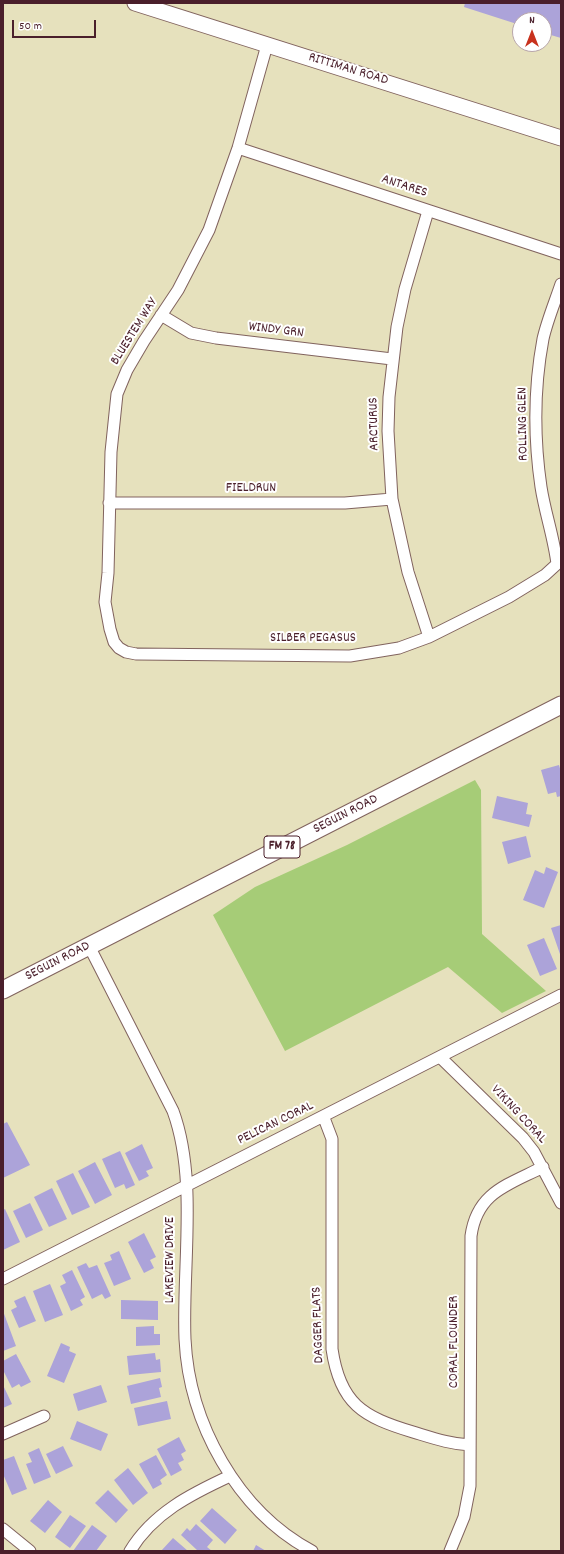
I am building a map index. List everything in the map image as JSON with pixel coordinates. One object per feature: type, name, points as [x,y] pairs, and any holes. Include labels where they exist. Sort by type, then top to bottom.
[{"type":"main road","name":"RITTIMAN ROAD","points":[[135,3],[561,138]]},
{"type":"main road","name":"SEGUIN ROAD","points":[[3,990],[561,705]]},
{"type":"street","name":"BLUESTEM WAY","points":[[119,648],[114,642],[110,629],[105,602],[108,574],[111,452],[117,394],[127,370],[178,290],[209,230],[238,148],[267,44]]},
{"type":"street","name":"ANTARES","points":[[238,148],[561,254]]},
{"type":"street","name":"ARCTURUS","points":[[428,211],[405,289],[392,359],[388,431],[392,499],[408,572],[430,636]]},
{"type":"street","name":"ROLLING GLEN","points":[[557,564],[553,535],[541,488],[537,429],[538,382],[544,338],[561,284]]},
{"type":"street","name":"WINDY GRN","points":[[161,315],[191,333],[216,338],[392,359]]},
{"type":"street","name":"FIELDRUN","points":[[110,503],[346,504],[392,499]]},
{"type":"street","name":"SILBER PEGASUS","points":[[119,648],[126,652],[136,654],[350,656],[399,648],[430,636],[509,597],[545,575],[557,564]]},
{"type":"street","name":"LAKEVIEW DRIVE","points":[[89,946],[173,1111],[181,1132],[186,1185],[185,1340],[190,1373],[206,1430],[230,1476],[267,1519],[312,1551]]},
{"type":"street","name":"PELICAN CORAL","points":[[3,1279],[186,1185],[324,1118],[440,1056],[561,996]]},
{"type":"street","name":"VIKING CORAL","points":[[440,1056],[523,1138],[543,1167],[561,1203]]},
{"type":"street","name":"DAGGER FLATS","points":[[324,1118],[332,1139],[332,1349],[336,1371],[340,1382],[353,1401],[371,1417],[386,1424],[451,1444],[470,1445]]},
{"type":"street","name":"CORAL FLOUNDER","points":[[450,1551],[459,1533],[468,1503],[470,1486],[472,1225],[479,1208],[494,1191],[543,1167]]},
{"type":"street","points":[[3,1434],[44,1416]]},
{"type":"street","points":[[130,1551],[148,1527],[169,1509],[200,1490],[230,1476]]},
{"type":"street","points":[[3,1529],[30,1551]]},
{"type":"green space","points":[[475,780],[481,790],[482,934],[546,991],[502,1013],[448,967],[285,1051],[213,915],[255,887],[347,845]]},
{"type":"building","points":[[465,3],[561,3],[561,38],[552,35],[552,12],[512,12],[512,22],[464,7]]},
{"type":"building","points":[[559,765],[561,772],[561,796],[557,797],[556,792],[548,794],[541,770]]},
{"type":"building","points":[[497,796],[528,803],[526,814],[532,815],[529,827],[492,818]]},
{"type":"building","points":[[526,836],[531,857],[508,864],[502,842]]},
{"type":"building","points":[[546,867],[558,872],[544,908],[523,900],[535,870],[544,874]]},
{"type":"building","points":[[561,925],[561,957],[551,928]]},
{"type":"building","points":[[544,938],[557,969],[540,976],[527,945]]},
{"type":"building","points":[[7,1122],[30,1165],[3,1178],[3,1124]]},
{"type":"building","points":[[142,1144],[153,1168],[146,1171],[149,1176],[139,1181],[125,1153]]},
{"type":"building","points":[[120,1151],[135,1185],[126,1189],[124,1184],[115,1188],[102,1159]]},
{"type":"building","points":[[95,1162],[112,1195],[95,1204],[78,1171]]},
{"type":"building","points":[[73,1173],[90,1207],[72,1215],[56,1181]]},
{"type":"building","points":[[52,1188],[67,1219],[49,1227],[34,1197]]},
{"type":"building","points":[[30,1203],[43,1230],[26,1238],[13,1211]]},
{"type":"building","points":[[5,1209],[20,1242],[3,1250],[3,1210]]},
{"type":"building","points":[[144,1233],[156,1257],[150,1260],[154,1268],[144,1273],[128,1242]]},
{"type":"building","points":[[119,1251],[131,1279],[114,1286],[104,1263],[112,1260],[110,1255]]},
{"type":"building","points":[[86,1263],[89,1268],[97,1265],[111,1296],[105,1299],[102,1294],[92,1299],[77,1267]]},
{"type":"building","points":[[72,1270],[85,1297],[80,1300],[83,1305],[71,1311],[60,1286],[66,1283],[62,1275]]},
{"type":"building","points":[[50,1284],[63,1315],[45,1322],[33,1291]]},
{"type":"building","points":[[25,1296],[36,1321],[19,1328],[11,1310],[17,1307],[14,1301]]},
{"type":"building","points":[[121,1300],[158,1301],[158,1320],[121,1319]]},
{"type":"building","points":[[3,1311],[16,1346],[3,1351]]},
{"type":"building","points":[[154,1326],[154,1334],[160,1334],[160,1345],[136,1346],[136,1327]]},
{"type":"building","points":[[61,1343],[70,1347],[69,1351],[76,1354],[64,1383],[47,1376]]},
{"type":"building","points":[[155,1353],[156,1360],[160,1359],[161,1372],[129,1375],[127,1356]]},
{"type":"building","points":[[16,1354],[31,1382],[21,1387],[19,1384],[12,1388],[3,1370],[3,1361]]},
{"type":"building","points":[[160,1378],[162,1387],[159,1388],[161,1397],[131,1404],[127,1386]]},
{"type":"building","points":[[3,1385],[12,1404],[3,1408]]},
{"type":"building","points":[[101,1385],[107,1402],[78,1411],[73,1394]]},
{"type":"building","points":[[167,1401],[171,1419],[138,1426],[134,1408]]},
{"type":"building","points":[[77,1421],[108,1434],[101,1451],[70,1439]]},
{"type":"building","points":[[179,1437],[186,1451],[181,1454],[184,1460],[178,1463],[182,1470],[171,1476],[157,1449]]},
{"type":"building","points":[[63,1446],[73,1466],[56,1474],[46,1454]]},
{"type":"building","points":[[39,1448],[51,1477],[34,1484],[26,1464],[32,1462],[28,1453]]},
{"type":"building","points":[[156,1455],[167,1475],[160,1480],[162,1484],[153,1489],[139,1464]]},
{"type":"building","points":[[14,1456],[27,1489],[12,1495],[3,1474],[3,1460]]},
{"type":"building","points":[[128,1468],[148,1493],[133,1505],[114,1480]]},
{"type":"building","points":[[108,1490],[128,1510],[116,1523],[95,1503]]},
{"type":"building","points":[[48,1500],[62,1512],[45,1533],[30,1521]]},
{"type":"building","points":[[212,1508],[237,1530],[225,1544],[200,1521]]},
{"type":"building","points":[[70,1515],[86,1526],[70,1548],[55,1537]]},
{"type":"building","points":[[196,1524],[213,1540],[207,1547],[212,1551],[198,1551],[181,1535],[187,1528],[190,1531]]},
{"type":"building","points":[[92,1525],[107,1536],[96,1551],[73,1551]]},
{"type":"building","points":[[173,1538],[188,1551],[161,1551]]},
{"type":"building","points":[[256,1545],[266,1551],[253,1551]]}]
